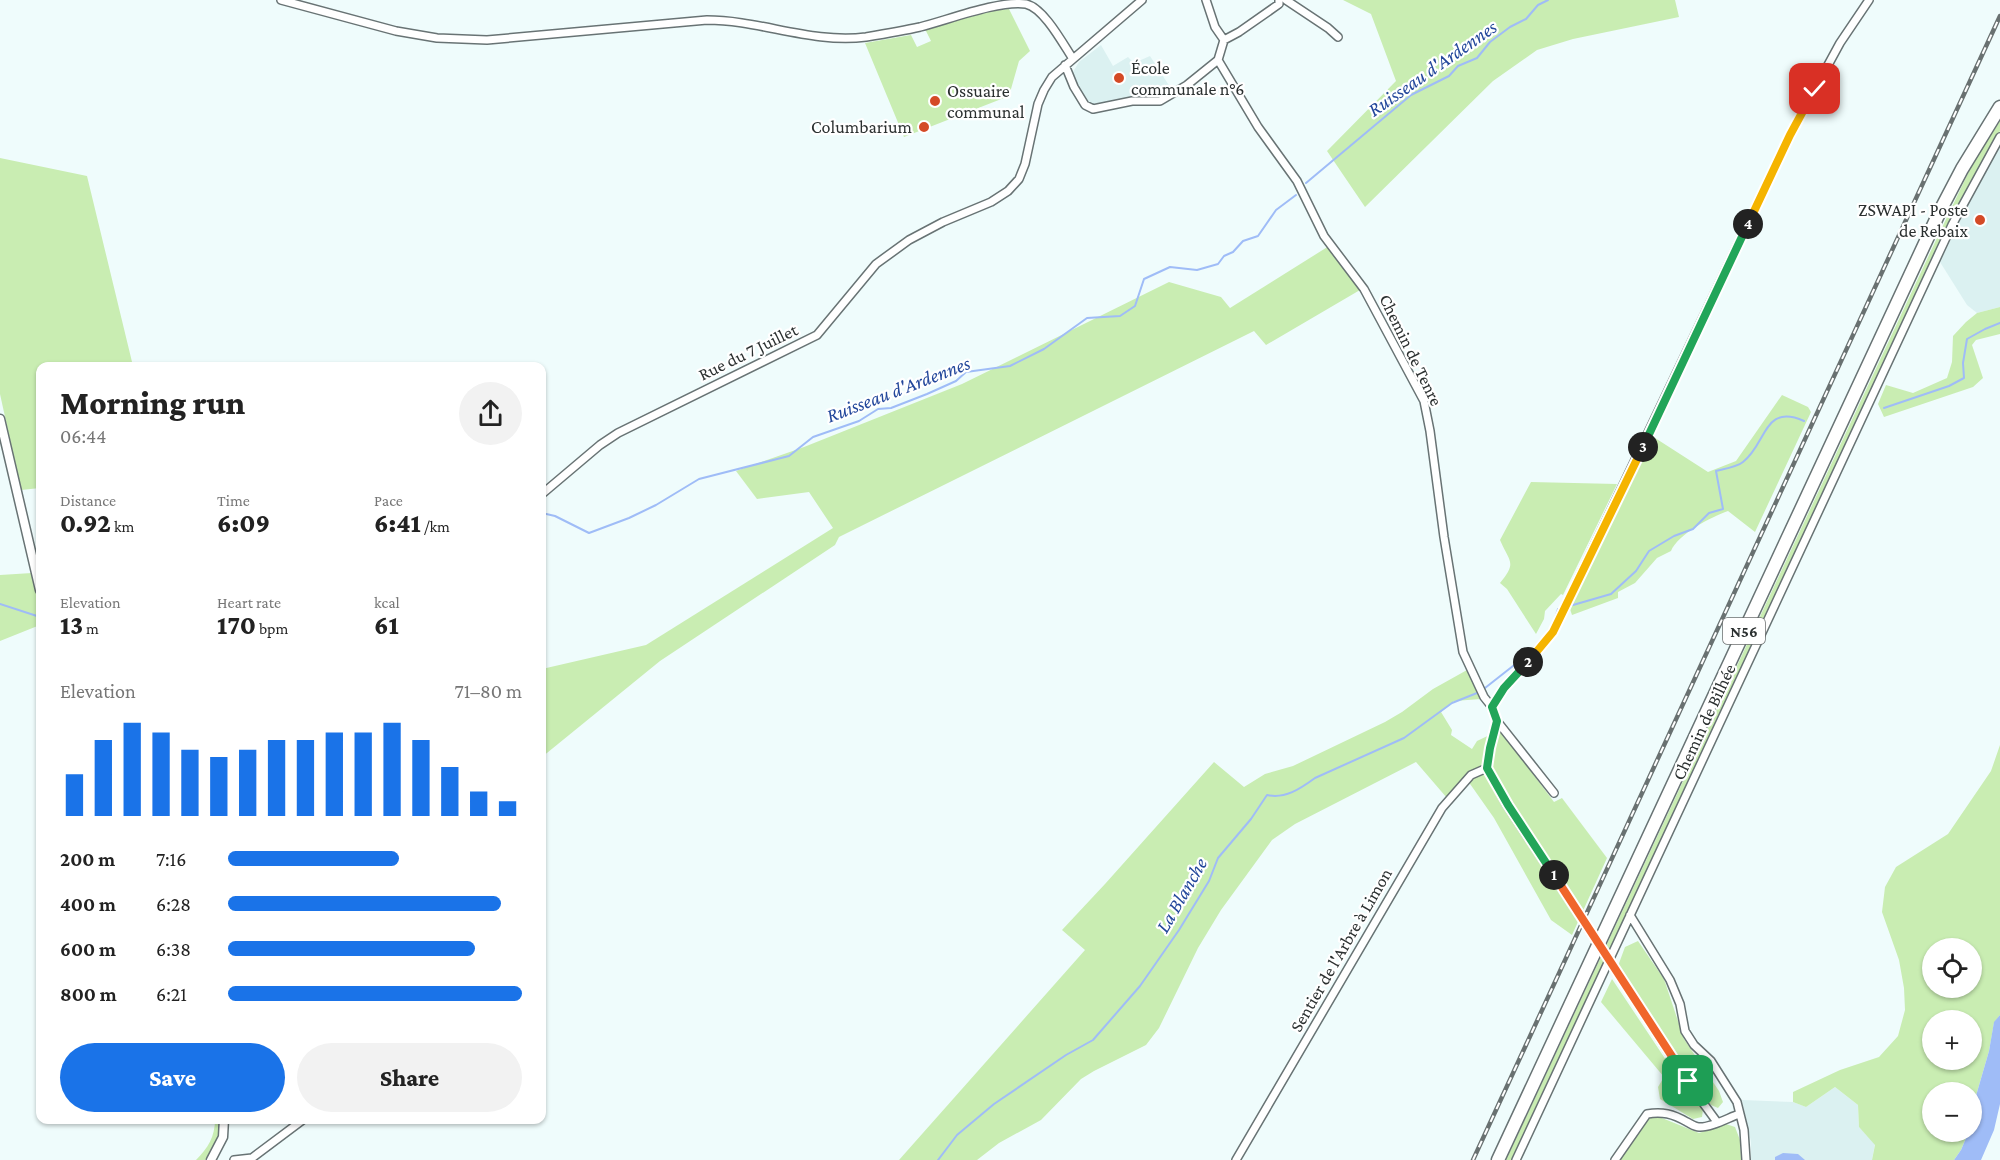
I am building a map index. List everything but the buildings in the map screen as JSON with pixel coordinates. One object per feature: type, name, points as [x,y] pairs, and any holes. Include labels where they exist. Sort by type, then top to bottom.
[{"type":"highway","name":"N56","points":[[1497,1160],[1940,211],[1962,169],[2000,107]]},
{"type":"street","points":[[281,0],[396,31],[437,38],[487,40],[707,20],[727,20],[814,36],[864,37],[919,27],[1002,2],[1014,2],[1036,8],[1073,59]]},
{"type":"street","name":"Rue du 7 Juillet","points":[[546,491],[600,445],[618,433],[817,335],[876,264],[909,240],[942,222],[991,202],[1008,191],[1019,179],[1025,164],[1035,117],[1044,90],[1052,77],[1142,0]]},
{"type":"street","points":[[1206,0],[1215,27],[1224,40]]},
{"type":"street","points":[[1065,65],[1085,105],[1093,109],[1132,101],[1160,101],[1187,85],[1218,60],[1224,40],[1271,10],[1279,4],[1279,0]]},
{"type":"street","points":[[1286,0],[1328,28],[1338,38]]},
{"type":"street","points":[[1492,707],[1504,688],[1553,632],[1790,135],[1840,44],[1869,0]]},
{"type":"street","name":"Chemin de Tenre","points":[[1218,60],[1258,127],[1297,181],[1324,236],[1364,289],[1424,401],[1463,652],[1497,721],[1554,794]]},
{"type":"street","name":"Chemin de Bilhée","points":[[1516,1160],[1952,225],[2000,137]]},
{"type":"street","points":[[0,419],[36,573]]},
{"type":"street","points":[[1497,721],[1487,768],[1508,805],[1717,1122]]},
{"type":"street","name":"Sentier de l'Arbre à Limon","points":[[1236,1160],[1442,808],[1471,775],[1487,768]]},
{"type":"street","points":[[1630,915],[1670,980],[1680,1004],[1685,1031],[1694,1045],[1712,1061],[1737,1102],[1744,1130],[1746,1160]]},
{"type":"street","points":[[1615,1160],[1647,1114],[1659,1111],[1668,1113],[1697,1128],[1709,1127],[1739,1114]]},
{"type":"street","points":[[211,1160],[223,1137],[224,1124]]},
{"type":"street","points":[[234,1160],[252,1158],[297,1124]]},
{"type":"shaded area","name":"École communale n°6","points":[[1101,45],[1113,66],[1128,57],[1134,63],[1150,56],[1170,87],[1146,97],[1091,105],[1077,84],[1073,72],[1079,62]]},
{"type":"shaded area","name":"ZSWAPI - Poste de Rebaix","points":[[2000,144],[2000,307],[1977,313],[1967,305],[1940,262]]},
{"type":"shaded area","points":[[1835,1087],[1858,1105],[1859,1127],[1875,1144],[1872,1160],[1751,1160],[1751,1142],[1742,1100],[1793,1102],[1806,1107]]},
{"type":"green space","points":[[1343,0],[1675,0],[1679,17],[1573,39],[1537,50],[1493,81],[1365,207],[1327,151],[1396,81],[1371,14]]},
{"type":"green space","points":[[1009,9],[1030,51],[1019,61],[1009,96],[904,137],[865,43],[911,35],[917,47],[931,41],[925,29],[992,11]]},
{"type":"green space","points":[[2000,121],[2000,131],[1967,188],[1945,233],[1513,1160],[1506,1160],[1936,240],[1973,163]]},
{"type":"green space","points":[[0,158],[87,176],[132,362],[36,362],[36,488],[21,490],[0,394]]},
{"type":"green space","points":[[1329,246],[1360,290],[1266,345],[1254,331],[839,537],[835,545],[660,661],[546,754],[546,668],[646,645],[833,528],[809,492],[757,499],[736,471],[804,447],[962,384],[1169,282],[1221,297],[1230,308]]},
{"type":"green space","points":[[2000,307],[2000,334],[1976,340],[1972,345],[1983,378],[1973,387],[1884,417],[1878,404],[1886,385],[1913,393],[1947,378],[1952,362],[1953,336],[1977,313]]},
{"type":"green space","points":[[1782,395],[1808,407],[1811,412],[1755,532],[1728,511],[1713,517],[1680,538],[1671,551],[1657,558],[1635,583],[1618,592],[1618,598],[1572,615],[1570,609],[1572,601],[1652,436],[1708,472],[1736,461]]},
{"type":"green space","points":[[1531,482],[1617,484],[1563,595],[1561,594],[1545,611],[1544,619],[1536,634],[1507,589],[1500,583],[1509,571],[1510,562],[1500,540]]},
{"type":"green space","points":[[32,573],[36,590],[36,627],[0,641],[0,575]]},
{"type":"green space","points":[[1467,670],[1481,699],[1454,701],[1441,712],[1452,730],[1451,735],[1472,749],[1477,741],[1500,730],[1554,802],[1562,798],[1607,858],[1572,935],[1551,920],[1494,818],[1468,781],[1447,798],[1416,762],[1295,824],[1272,840],[1221,910],[1198,948],[1159,1028],[1146,1045],[1081,1079],[1041,1120],[999,1143],[977,1160],[899,1160],[1085,950],[1062,930],[1214,762],[1244,787],[1265,774],[1293,766],[1385,722],[1433,689]]},
{"type":"green space","points":[[2000,745],[2000,1015],[1994,1023],[1980,1082],[1922,1082],[1922,1142],[1964,1142],[1954,1160],[1872,1160],[1875,1145],[1859,1127],[1858,1105],[1835,1087],[1806,1107],[1793,1102],[1793,1092],[1840,1070],[1879,1057],[1898,1036],[1905,1010],[1904,988],[1899,960],[1882,912],[1885,887],[1896,867],[1948,834],[1991,771]]},
{"type":"green space","points":[[1638,941],[1664,979],[1684,1039],[1719,1091],[1723,1102],[1718,1108],[1711,1105],[1618,966],[1625,947]]},
{"type":"green space","points":[[1612,979],[1674,1072],[1703,1109],[1702,1117],[1693,1119],[1660,1099],[1658,1087],[1664,1077],[1601,1002]]},
{"type":"green space","points":[[1657,1116],[1699,1133],[1726,1124],[1735,1127],[1740,1140],[1741,1160],[1620,1160],[1648,1119]]},
{"type":"green space","points":[[215,1124],[220,1124],[218,1139],[205,1160],[196,1160],[210,1142]]},
{"type":"water","points":[[2000,1015],[2000,1104],[1994,1130],[1981,1160],[1954,1160],[1964,1142],[1982,1142],[1982,1082],[1980,1082],[1994,1022]]},
{"type":"water","points":[[1783,1153],[1798,1154],[1805,1160],[1775,1160],[1775,1157]]},
{"type":"waterway","name":"Ruisseau d'Ardennes","points":[[1306,183],[1411,95],[1449,76],[1458,66],[1477,58],[1490,42],[1510,27],[1526,19],[1538,5],[1548,0]]},
{"type":"waterway","name":"Ruisseau d'Ardennes","points":[[546,514],[589,533],[656,505],[699,479],[789,456],[813,437],[859,421],[878,409],[891,408],[927,394],[956,381],[966,372],[1010,366],[1044,349],[1087,318],[1120,316],[1135,306],[1144,279],[1170,267],[1197,270],[1218,264],[1224,256],[1233,252],[1243,241],[1258,236],[1276,210],[1296,195]]},
{"type":"waterway","name":"La Blanche","points":[[1884,408],[1949,386],[1964,378],[1963,363],[1967,339],[2000,323]]},
{"type":"waterway","name":"La Blanche","points":[[1573,605],[1611,594],[1636,571],[1649,551],[1674,536],[1693,529],[1709,513],[1723,509],[1716,471],[1734,467],[1743,462],[1773,421],[1781,417],[1804,421]]},
{"type":"waterway","name":"Ruisseau d'Ardennes","points":[[0,604],[36,616]]},
{"type":"waterway","points":[[1540,642],[1553,624],[1558,609]]},
{"type":"waterway","points":[[1485,688],[1532,651]]},
{"type":"waterway","name":"La Blanche","points":[[938,1160],[957,1135],[994,1104],[1066,1055],[1093,1040],[1140,986],[1179,930],[1209,881],[1218,858],[1251,819],[1267,795],[1280,796],[1292,792],[1315,778],[1404,738],[1452,703],[1477,693]]},
{"type":"railway","points":[[1473,1160],[2000,16]]},
{"type":"place","name":"École communale n°6","points":[[1119,78]]},
{"type":"place","name":"Ossuaire communal","points":[[935,101]]},
{"type":"place","name":"Columbarium","points":[[924,127]]},
{"type":"place","name":"ZSWAPI - Poste de Rebaix","points":[[1980,220]]},
{"type":"route","points":[[1688,1081],[1493,781],[1487,768],[1497,721],[1492,707],[1504,688],[1553,632],[1790,135],[1815,89]]}]
